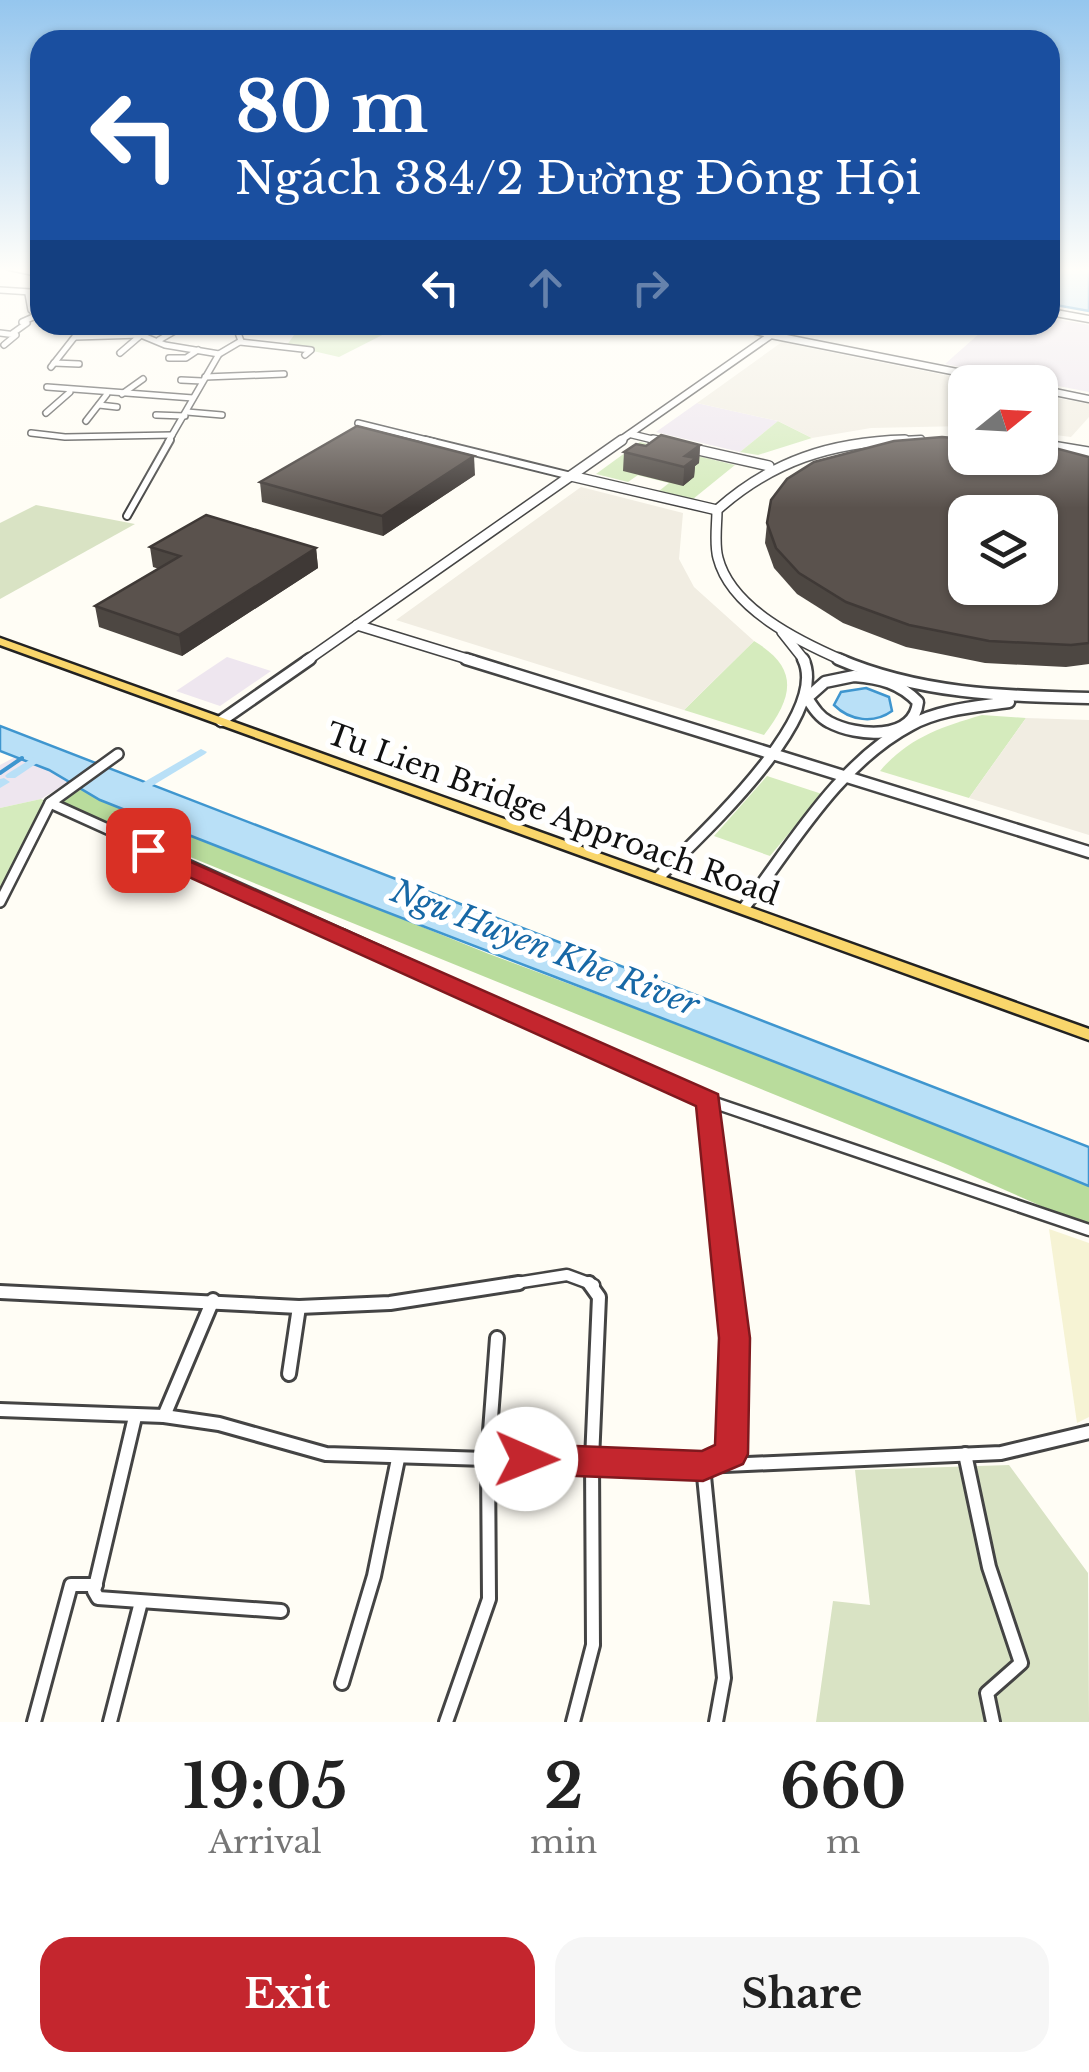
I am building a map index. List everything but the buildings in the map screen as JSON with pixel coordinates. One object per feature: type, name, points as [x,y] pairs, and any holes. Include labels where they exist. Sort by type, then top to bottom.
[{"type":"main road","name":"Tu Lien Bridge Approach Road","points":[[0,641],[1089,1035]]},
{"type":"street","points":[[53,365],[67,347]]},
{"type":"street","points":[[120,353],[127,347]]},
{"type":"street","points":[[188,347],[220,354]]},
{"type":"street","points":[[127,516],[203,379],[220,354],[231,347]]},
{"type":"street","points":[[288,347],[311,350],[305,355]]},
{"type":"street","points":[[221,721],[753,347]]},
{"type":"street","points":[[833,347],[948,370]]},
{"type":"street","points":[[169,358],[186,358],[198,350]]},
{"type":"street","points":[[53,365],[79,364]]},
{"type":"street","points":[[181,380],[284,374]]},
{"type":"street","points":[[122,394],[143,379]]},
{"type":"street","points":[[47,387],[70,392],[96,390],[107,394],[193,398]]},
{"type":"street","points":[[46,412],[70,392]]},
{"type":"street","points":[[1058,393],[1089,399]]},
{"type":"street","points":[[86,421],[107,394]]},
{"type":"street","points":[[100,404],[116,406]]},
{"type":"street","points":[[156,415],[222,415]]},
{"type":"street","points":[[358,423],[717,510]]},
{"type":"street","points":[[31,433],[65,437],[106,430],[172,435]]},
{"type":"street","points":[[630,434],[769,466]]},
{"type":"street","points":[[744,908],[846,777],[907,726],[919,711],[918,702],[883,678],[780,628],[748,605],[727,579],[717,556],[717,510],[769,466],[818,449],[931,439]]},
{"type":"street","points":[[1058,446],[1087,448]]},
{"type":"street","points":[[358,625],[1089,852]]},
{"type":"street","points":[[780,628],[808,667],[807,698],[818,714],[844,728],[877,732],[950,710],[1040,698]]},
{"type":"street","points":[[658,878],[773,754],[807,698],[838,678],[883,678],[977,695],[1089,698]]},
{"type":"street","points":[[0,902],[50,803],[70,793],[118,754]]},
{"type":"street","points":[[50,803],[709,1100],[1089,1230]]},
{"type":"street","points":[[703,1466],[731,1454],[734,1338],[709,1100]]},
{"type":"street","points":[[0,1292],[300,1307],[390,1302],[567,1274],[586,1279],[599,1297],[592,1460],[594,1645],[572,1722]]},
{"type":"street","points":[[164,1416],[213,1300]]},
{"type":"street","points":[[289,1374],[300,1307]]},
{"type":"street","points":[[446,1722],[489,1599],[488,1458],[496,1338]]},
{"type":"street","points":[[0,1410],[164,1416],[219,1424],[326,1454],[398,1460],[592,1460],[703,1466],[1001,1453],[1089,1432]]},
{"type":"street","points":[[135,1417],[96,1585],[98,1598],[282,1611]]},
{"type":"street","points":[[965,1454],[989,1567],[1021,1663],[984,1694],[982,1703],[993,1722]]},
{"type":"street","points":[[342,1683],[374,1576],[398,1460]]},
{"type":"street","points":[[703,1466],[724,1678],[716,1722]]},
{"type":"street","points":[[34,1722],[71,1584],[96,1585]]},
{"type":"street","points":[[110,1722],[141,1602]]},
{"type":"shaded area","points":[[775,347],[808,347],[948,376],[948,426],[871,428],[812,438],[778,421],[697,403]]},
{"type":"shaded area","points":[[964,347],[1089,347],[1089,392],[1058,386],[1058,365],[945,364]]},
{"type":"shaded area","points":[[1058,398],[1089,404],[1089,417],[1071,437],[1058,435]]},
{"type":"shaded area","points":[[697,403],[778,421],[740,452],[656,432]]},
{"type":"shaded area","points":[[581,487],[683,513],[679,559],[694,587],[754,641],[684,710],[396,620]]},
{"type":"shaded area","points":[[227,657],[271,671],[220,706],[176,691]]},
{"type":"shaded area","points":[[1026,718],[1089,720],[1089,835],[969,798]]},
{"type":"shaded area","points":[[15,757],[69,782],[41,799],[0,808],[0,765]]},
{"type":"shaded area","points":[[1049,1229],[1089,1243],[1089,1417],[1077,1423]]},
{"type":"green space","points":[[297,347],[358,347],[339,357]]},
{"type":"green space","points":[[778,421],[812,438],[758,455],[740,452]]},
{"type":"green space","points":[[640,442],[735,465],[693,499],[659,491],[669,483],[638,475],[628,482],[596,474]]},
{"type":"green space","points":[[36,505],[135,524],[0,599],[0,523]]},
{"type":"green space","points":[[754,641],[779,662],[787,684],[781,708],[764,735],[684,710]]},
{"type":"green space","points":[[982,715],[1026,718],[969,798],[880,771],[926,735]]},
{"type":"green space","points":[[767,776],[822,794],[770,856],[714,836]]},
{"type":"green space","points":[[82,789],[489,954],[831,1082],[1089,1186],[1089,1227],[948,1165],[57,803]]},
{"type":"green space","points":[[41,799],[50,803],[0,902],[0,808]]},
{"type":"green space","points":[[1009,1465],[1088,1573],[1089,1722],[816,1722],[833,1601],[870,1605],[855,1470]]},
{"type":"water","points":[[866,688],[889,697],[892,711],[878,718],[862,719],[847,715],[834,705],[841,692]]},
{"type":"water","name":"Ngu Huyen Khe River","points":[[0,726],[1089,1147],[1089,1186],[100,800],[49,770],[0,751]]},
{"type":"waterway","points":[[138,789],[201,752]]},
{"type":"waterway","points":[[11,776],[42,755]]},
{"type":"waterway","points":[[0,773],[22,758]]},
{"type":"waterway","points":[[0,784],[4,782]]},
{"type":"route","points":[[148,850],[709,1100],[734,1338],[731,1454],[703,1466],[526,1459]]}]
